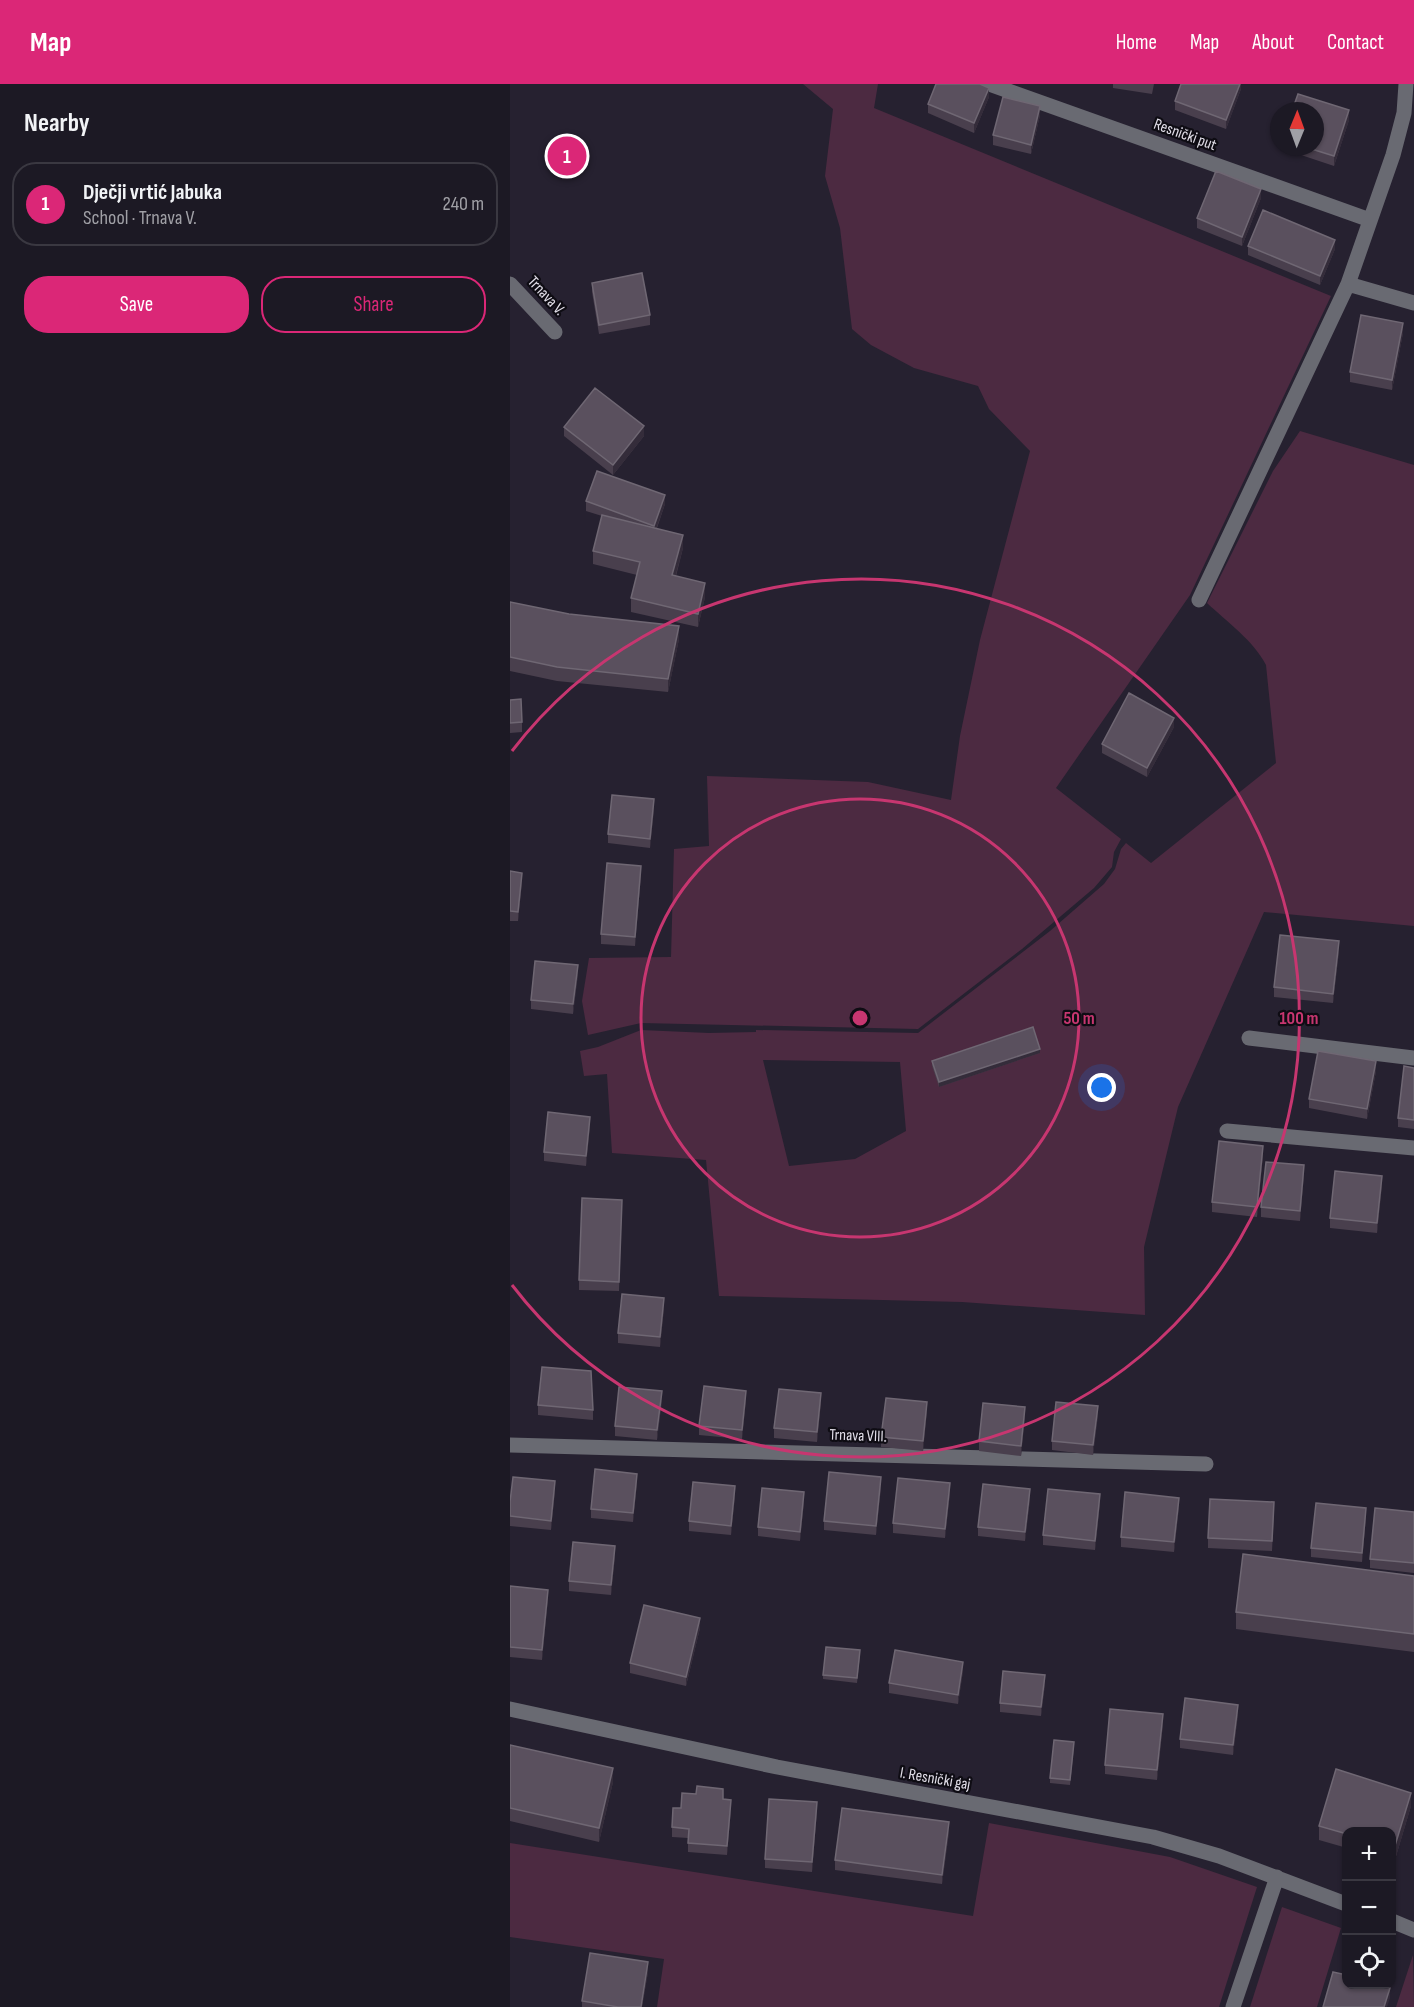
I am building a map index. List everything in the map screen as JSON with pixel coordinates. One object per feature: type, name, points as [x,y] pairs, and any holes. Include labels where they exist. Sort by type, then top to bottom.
[{"type":"street","name":"Resnički put","points":[[989,84],[1370,220]]},
{"type":"street","points":[[1199,600],[1348,284],[1393,155],[1404,113],[1406,84]]},
{"type":"street","name":"Trnava V.","points":[[510,284],[555,332]]},
{"type":"street","points":[[1348,284],[1414,303]]},
{"type":"street","points":[[1250,1038],[1414,1058]]},
{"type":"street","points":[[1227,1131],[1414,1148]]},
{"type":"street","name":"Trnava VIII.","points":[[510,1445],[1206,1464]]},
{"type":"street","name":"I. Resnički gaj","points":[[510,1710],[788,1770],[1153,1837],[1220,1856],[1342,1902]]},
{"type":"street","points":[[1233,2007],[1277,1876]]},
{"type":"street","points":[[1396,1922],[1413,1925]]},
{"type":"shaded area","points":[[803,84],[878,84],[874,108],[1331,296],[1190,595],[1056,788],[1121,839],[1114,852],[1112,867],[1094,888],[1022,949],[918,1029],[641,1023],[588,1035],[582,1001],[589,958],[671,957],[674,849],[709,846],[707,776],[868,782],[951,800],[960,736],[980,640],[1030,451],[989,409],[978,386],[914,368],[871,345],[852,329],[840,228],[825,176],[833,109]]},
{"type":"shaded area","points":[[1300,431],[1414,465],[1414,926],[1264,912],[1178,1107],[1144,1247],[1145,1315],[962,1302],[719,1296],[706,1160],[612,1153],[607,1074],[584,1076],[580,1051],[598,1047],[641,1030],[709,1033],[756,1032],[756,1030],[918,1033],[1050,931],[1104,884],[1115,869],[1121,849],[1126,843],[1151,863],[1276,763],[1266,665],[1247,640],[1207,603],[1273,471]],"holes":[[[763,1060],[900,1062],[906,1131],[855,1159],[789,1166]]]},
{"type":"shaded area","points":[[989,1823],[1170,1857],[1257,1887],[1219,2007],[657,2007],[664,1959],[510,1937],[510,1843],[973,1916]]},
{"type":"shaded area","points":[[1282,1907],[1341,1928],[1317,2007],[1250,2007]]},
{"type":"shaded area","points":[[1413,1955],[1414,2007],[1396,2007]]},
{"type":"building","points":[[936,84],[980,84],[989,88],[974,123],[928,104]]},
{"type":"building","points":[[1181,84],[1240,84],[1226,120],[1175,101]]},
{"type":"building","points":[[1298,94],[1324,102],[1295,102]]},
{"type":"building","points":[[1003,97],[1040,106],[1031,145],[993,135]]},
{"type":"building","points":[[1324,102],[1349,110],[1334,156],[1324,153]]},
{"type":"building","points":[[1216,171],[1261,189],[1242,237],[1197,218]]},
{"type":"building","points":[[1263,210],[1335,240],[1320,276],[1248,246]]},
{"type":"building","points":[[642,273],[650,315],[599,325],[592,283]]},
{"type":"building","points":[[1361,315],[1403,323],[1392,380],[1350,372]]},
{"type":"building","points":[[595,388],[644,426],[613,465],[564,427]]},
{"type":"building","points":[[597,471],[665,495],[654,526],[586,501]]},
{"type":"building","points":[[602,515],[683,535],[672,575],[705,583],[698,614],[631,598],[640,562],[593,551]]},
{"type":"building","points":[[510,602],[569,614],[679,626],[668,679],[557,667],[510,657]]},
{"type":"building","points":[[1129,693],[1174,718],[1147,768],[1102,744]]},
{"type":"building","points":[[521,699],[522,722],[510,723],[510,700]]},
{"type":"building","points":[[612,795],[654,799],[650,839],[608,834]]},
{"type":"building","points":[[607,863],[641,866],[635,937],[601,934]]},
{"type":"building","points":[[510,871],[522,873],[518,912],[510,911]]},
{"type":"building","points":[[1280,935],[1339,941],[1333,994],[1274,987]]},
{"type":"building","points":[[535,961],[578,965],[573,1004],[531,1000]]},
{"type":"building","points":[[1033,1027],[1040,1049],[939,1082],[932,1061]]},
{"type":"building","points":[[1318,1051],[1376,1061],[1367,1109],[1309,1099]]},
{"type":"building","points":[[1404,1066],[1414,1068],[1414,1120],[1398,1118]]},
{"type":"building","points":[[548,1112],[590,1117],[586,1156],[544,1152]]},
{"type":"building","points":[[1219,1141],[1263,1146],[1257,1207],[1212,1202]]},
{"type":"building","points":[[1266,1162],[1304,1165],[1300,1211],[1261,1207]]},
{"type":"building","points":[[1335,1171],[1382,1176],[1377,1223],[1330,1218]]},
{"type":"building","points":[[582,1198],[622,1200],[619,1282],[579,1280]]},
{"type":"building","points":[[622,1294],[664,1298],[660,1337],[618,1333]]},
{"type":"building","points":[[542,1367],[591,1371],[593,1410],[538,1405]]},
{"type":"building","points":[[704,1386],[746,1391],[742,1430],[699,1426]]},
{"type":"building","points":[[619,1387],[662,1391],[657,1430],[615,1426]]},
{"type":"building","points":[[779,1389],[821,1393],[817,1432],[774,1428]]},
{"type":"building","points":[[886,1398],[927,1402],[923,1441],[881,1437]]},
{"type":"building","points":[[1056,1402],[1098,1406],[1093,1445],[1052,1441]]},
{"type":"building","points":[[983,1403],[1025,1407],[1021,1446],[979,1441]]},
{"type":"building","points":[[595,1469],[637,1474],[633,1513],[591,1509]]},
{"type":"building","points":[[829,1472],[881,1477],[876,1526],[824,1521]]},
{"type":"building","points":[[513,1477],[555,1481],[551,1521],[510,1516]]},
{"type":"building","points":[[898,1478],[950,1483],[945,1529],[893,1523]]},
{"type":"building","points":[[693,1482],[735,1486],[731,1526],[689,1521]]},
{"type":"building","points":[[983,1484],[1030,1489],[1025,1532],[978,1527]]},
{"type":"building","points":[[762,1488],[804,1492],[800,1532],[758,1527]]},
{"type":"building","points":[[1048,1489],[1100,1494],[1095,1541],[1043,1535]]},
{"type":"building","points":[[1125,1492],[1179,1498],[1174,1542],[1121,1537]]},
{"type":"building","points":[[1210,1499],[1274,1502],[1272,1541],[1208,1538]]},
{"type":"building","points":[[1316,1503],[1366,1508],[1362,1553],[1311,1548]]},
{"type":"building","points":[[1375,1508],[1414,1512],[1414,1563],[1370,1559]]},
{"type":"building","points":[[573,1542],[615,1546],[611,1585],[569,1581]]},
{"type":"building","points":[[1243,1554],[1414,1576],[1414,1634],[1236,1612]]},
{"type":"building","points":[[510,1586],[548,1590],[542,1650],[510,1647]]},
{"type":"building","points":[[644,1605],[700,1618],[686,1677],[630,1663]]},
{"type":"building","points":[[826,1647],[860,1650],[857,1678],[823,1675]]},
{"type":"building","points":[[895,1650],[963,1662],[958,1695],[889,1683]]},
{"type":"building","points":[[1003,1671],[1045,1675],[1041,1707],[1000,1703]]},
{"type":"building","points":[[1185,1698],[1238,1705],[1233,1745],[1180,1739]]},
{"type":"building","points":[[1110,1709],[1163,1714],[1157,1770],[1105,1765]]},
{"type":"building","points":[[1054,1740],[1074,1742],[1070,1780],[1050,1778]]},
{"type":"building","points":[[510,1745],[613,1768],[599,1828],[510,1808]]},
{"type":"building","points":[[1336,1769],[1411,1793],[1396,1842],[1396,1827],[1342,1827],[1342,1833],[1319,1826]]},
{"type":"building","points":[[697,1786],[723,1789],[723,1799],[731,1800],[727,1846],[688,1843],[689,1829],[672,1827],[673,1808],[681,1808],[682,1793],[696,1794]]},
{"type":"building","points":[[769,1799],[817,1802],[812,1862],[765,1859]]},
{"type":"building","points":[[842,1808],[949,1822],[942,1875],[835,1860]]},
{"type":"building","points":[[590,1953],[648,1962],[641,2007],[618,2007],[582,2001]]},
{"type":"building","points":[[1333,1972],[1342,1974],[1342,1989],[1390,1989],[1384,2007],[1323,2007]]},
{"type":"place","name":"Dječji vrtić Jabuka","points":[[567,156]]}]
